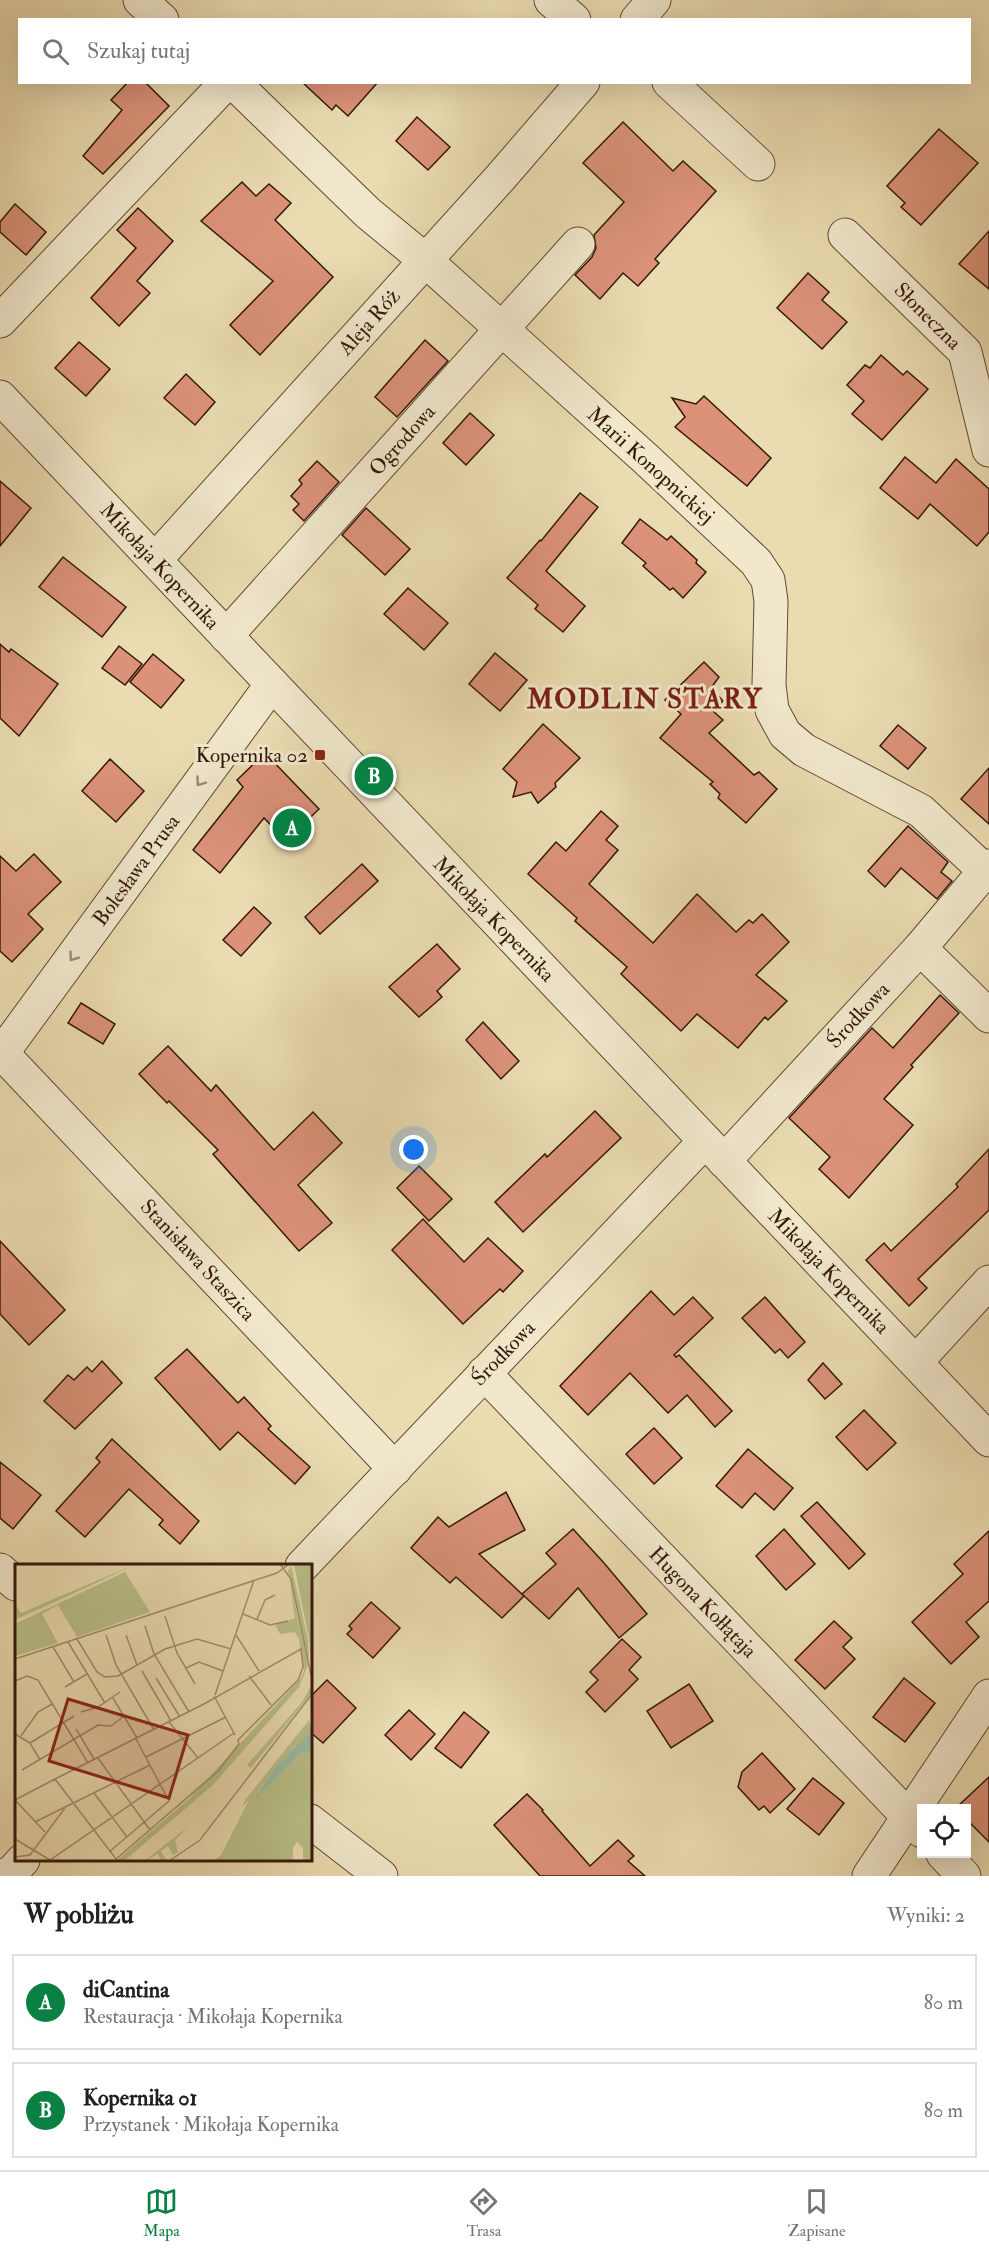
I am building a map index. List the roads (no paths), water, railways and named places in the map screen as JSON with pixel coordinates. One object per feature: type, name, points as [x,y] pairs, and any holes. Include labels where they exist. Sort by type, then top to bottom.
[{"type":"street","points":[[140,0],[160,18]]},
{"type":"street","points":[[551,0],[572,18]]},
{"type":"street","points":[[639,18],[654,0]]},
{"type":"street","points":[[0,321],[225,84]]},
{"type":"street","name":"Marii Konopnickiej","points":[[235,84],[368,213],[425,260],[646,459],[756,562],[768,580],[771,602],[769,685],[772,710],[785,734],[804,750],[921,811],[987,868]]},
{"type":"street","name":"Aleja Róż","points":[[155,560],[581,84]]},
{"type":"street","points":[[671,84],[758,164]]},
{"type":"street","name":"Słoneczna","points":[[845,235],[965,352],[989,450]]},
{"type":"street","name":"Ogrodowa","points":[[226,636],[578,244]]},
{"type":"street","name":"Mikołaja Kopernika","points":[[0,397],[989,1440]]},
{"type":"street","name":"Bolesława Prusa","points":[[1,1053],[272,684]]},
{"type":"street","name":"Środkowa","points":[[304,1564],[484,1373],[920,948],[987,868]]},
{"type":"street","points":[[920,948],[989,1016]]},
{"type":"street","name":"Stanisława Staszica","points":[[1,1053],[395,1469]]},
{"type":"street","points":[[916,1362],[989,1282]]},
{"type":"street","name":"Hugona Kołłątaja","points":[[484,1373],[915,1824]]},
{"type":"street","points":[[0,1570],[15,1583]]},
{"type":"street","points":[[869,1876],[915,1824],[989,1696]]},
{"type":"street","points":[[312,1823],[381,1876]]},
{"type":"street","points":[[947,1858],[964,1876]]},
{"type":"street","points":[[3,1876],[12,1872],[22,1861]]},
{"type":"place","name":"Kopernika 02","points":[[320,755]]},
{"type":"place","name":"Kopernika 01","points":[[374,776]]},
{"type":"place","name":"diCantina","points":[[292,828]]},
{"type":"district","name":"MODLIN STARY","points":[[645,699]]}]
